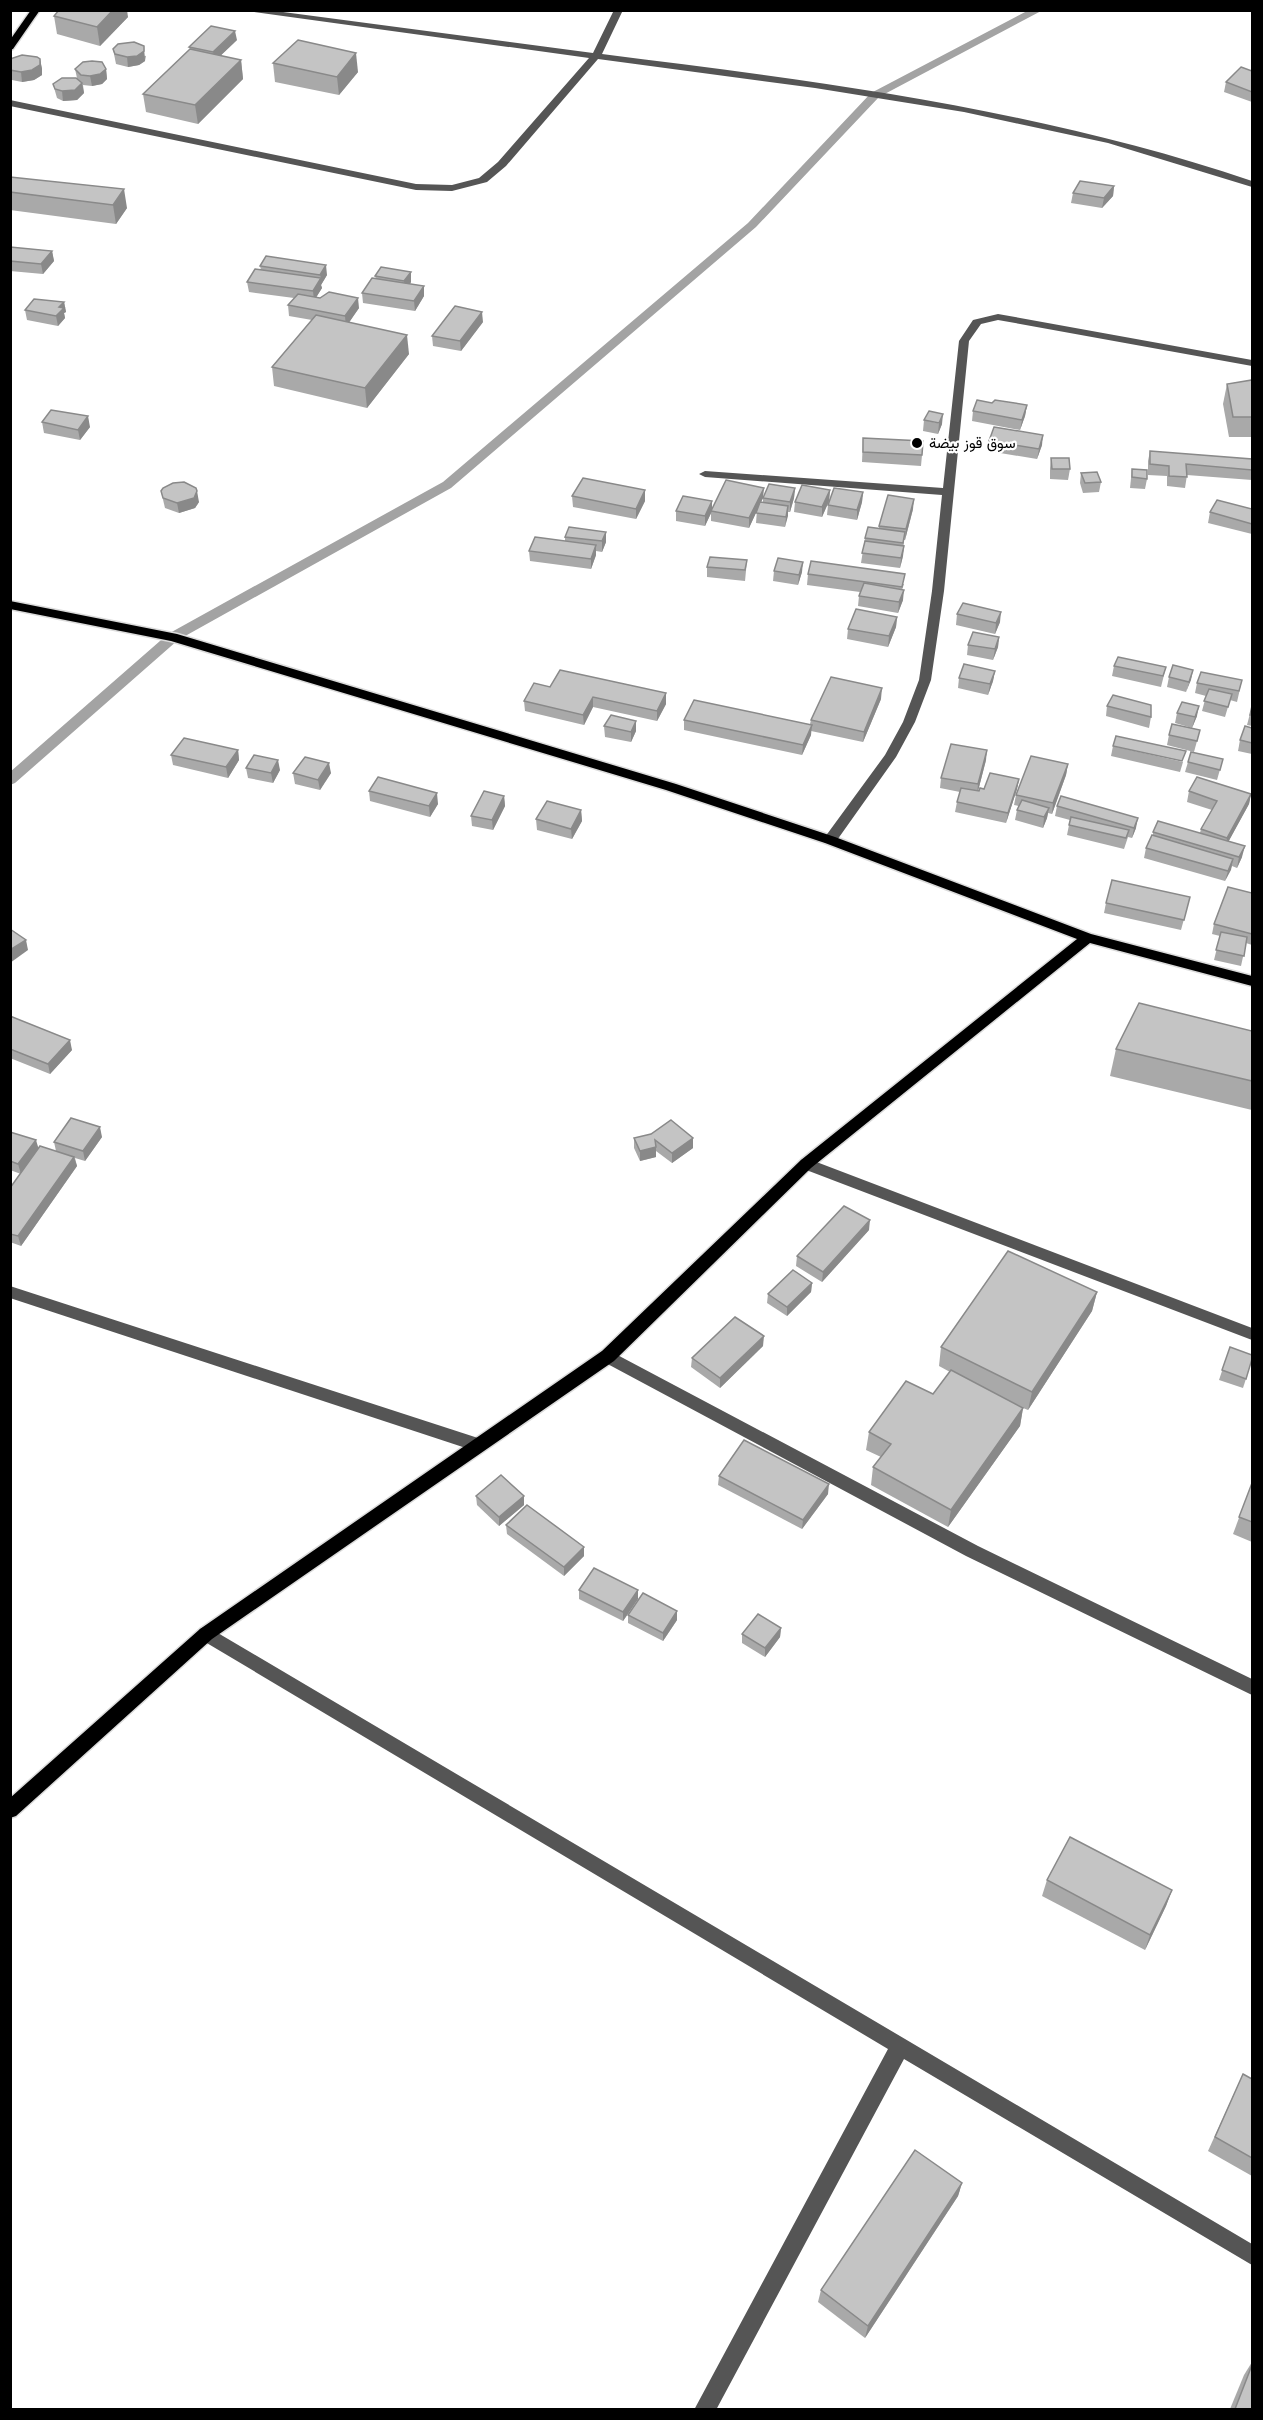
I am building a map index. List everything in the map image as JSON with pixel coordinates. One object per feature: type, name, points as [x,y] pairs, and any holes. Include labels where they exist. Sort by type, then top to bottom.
[{"type":"main road","points":[[10,47],[36,10]]},
{"type":"main road","points":[[10,605],[173,637],[671,787],[830,840],[1088,938],[1252,981]]},
{"type":"main road","points":[[10,1810],[206,1634],[608,1356],[806,1164],[1088,938]]},
{"type":"street","points":[[244,10],[796,81],[956,108],[1120,142],[1199,164],[1252,184]]},
{"type":"street","points":[[10,103],[416,187],[452,188],[483,180],[502,164],[596,56],[619,10]]},
{"type":"street","points":[[830,840],[890,757],[909,722],[925,680],[964,341],[976,321],[998,318],[1252,363]]},
{"type":"street","points":[[705,474],[948,492]]},
{"type":"street","points":[[806,1164],[1252,1334]]},
{"type":"street","points":[[10,1292],[478,1445]]},
{"type":"street","points":[[608,1356],[972,1551],[1252,1687]]},
{"type":"street","points":[[206,1634],[1252,2255]]},
{"type":"street","points":[[704,2409],[900,2046]]},
{"type":"building","points":[[59,10],[113,10],[97,27],[54,16]]},
{"type":"building","points":[[211,26],[235,31],[213,52],[189,47]]},
{"type":"building","points":[[298,40],[356,53],[337,77],[273,63]]},
{"type":"building","points":[[134,42],[144,46],[144,51],[137,56],[127,57],[115,54],[113,49],[118,44]]},
{"type":"building","points":[[190,49],[241,60],[195,105],[143,94]]},
{"type":"building","points":[[22,55],[37,57],[40,59],[40,65],[32,70],[21,72],[10,70],[10,59]]},
{"type":"building","points":[[83,62],[102,62],[106,69],[100,74],[90,76],[81,75],[75,69]]},
{"type":"building","points":[[1241,67],[1252,71],[1252,92],[1226,82]]},
{"type":"building","points":[[62,78],[76,78],[82,83],[75,90],[55,89],[53,84]]},
{"type":"building","points":[[10,177],[124,189],[113,205],[10,192]]},
{"type":"building","points":[[1080,181],[1114,186],[1104,198],[1073,193]]},
{"type":"building","points":[[10,247],[52,251],[41,264],[10,261]]},
{"type":"building","points":[[266,256],[326,265],[320,275],[260,266]]},
{"type":"building","points":[[381,267],[411,272],[404,281],[375,276]]},
{"type":"building","points":[[255,269],[321,278],[313,291],[247,282]]},
{"type":"building","points":[[372,278],[424,286],[414,301],[362,293]]},
{"type":"building","points":[[329,292],[358,298],[345,316],[288,305],[298,294],[320,298]]},
{"type":"building","points":[[34,299],[64,302],[59,307],[64,308],[56,316],[25,310]]},
{"type":"building","points":[[455,306],[482,312],[460,341],[432,336]]},
{"type":"building","points":[[316,315],[407,335],[365,388],[272,367]]},
{"type":"building","points":[[1252,380],[1252,417],[1233,417],[1227,384]]},
{"type":"building","points":[[977,400],[1027,405],[1022,420],[973,411]]},
{"type":"building","points":[[51,410],[88,416],[78,430],[42,422]]},
{"type":"building","points":[[929,411],[943,414],[939,423],[924,420]]},
{"type":"building","points":[[994,427],[1043,435],[1039,449],[989,441]]},
{"type":"building","points":[[863,438],[923,441],[922,455],[863,452]]},
{"type":"building","points":[[1150,451],[1252,459],[1252,470],[1186,464],[1187,477],[1169,476],[1169,466],[1150,464]]},
{"type":"building","points":[[1051,458],[1069,458],[1070,469],[1052,469]]},
{"type":"building","points":[[1132,469],[1147,470],[1147,479],[1132,477]]},
{"type":"building","points":[[1097,472],[1101,482],[1085,483],[1081,473]]},
{"type":"building","points":[[583,478],[645,490],[636,509],[572,496]]},
{"type":"building","points":[[726,480],[764,488],[749,518],[711,511]]},
{"type":"building","points":[[184,482],[196,488],[194,498],[177,503],[163,498],[161,491],[163,488],[173,483]]},
{"type":"building","points":[[769,484],[795,488],[790,502],[763,498]]},
{"type":"building","points":[[802,485],[830,490],[822,507],[795,502]]},
{"type":"building","points":[[834,488],[863,492],[857,510],[828,505]]},
{"type":"building","points":[[888,495],[914,499],[906,529],[879,526]]},
{"type":"building","points":[[683,496],[712,501],[705,516],[676,511]]},
{"type":"building","points":[[1217,500],[1252,509],[1252,524],[1210,512]]},
{"type":"building","points":[[760,502],[788,506],[786,517],[756,513]]},
{"type":"building","points":[[569,527],[606,532],[602,541],[565,537]]},
{"type":"building","points":[[868,527],[905,532],[903,543],[865,538]]},
{"type":"building","points":[[535,537],[596,545],[591,559],[529,551]]},
{"type":"building","points":[[865,541],[904,546],[901,558],[862,553]]},
{"type":"building","points":[[710,557],[747,560],[745,570],[707,567]]},
{"type":"building","points":[[778,558],[803,562],[799,575],[774,571]]},
{"type":"building","points":[[811,561],[905,574],[902,587],[808,574]]},
{"type":"building","points":[[864,583],[904,590],[899,602],[859,596]]},
{"type":"building","points":[[963,603],[1001,612],[996,623],[957,614]]},
{"type":"building","points":[[856,609],[897,617],[889,636],[848,629]]},
{"type":"building","points":[[973,632],[999,637],[995,649],[968,645]]},
{"type":"building","points":[[1118,657],[1166,667],[1163,676],[1114,666]]},
{"type":"building","points":[[964,664],[995,671],[990,684],[959,678]]},
{"type":"building","points":[[1173,665],[1193,670],[1189,682],[1169,677]]},
{"type":"building","points":[[560,670],[666,693],[657,711],[593,697],[583,715],[524,701],[534,683],[550,687]]},
{"type":"building","points":[[1201,672],[1242,680],[1239,691],[1197,683]]},
{"type":"building","points":[[831,677],[882,688],[864,732],[811,720]]},
{"type":"building","points":[[1209,689],[1232,694],[1228,707],[1204,701]]},
{"type":"building","points":[[1113,695],[1151,705],[1151,717],[1107,706]]},
{"type":"building","points":[[694,700],[812,725],[803,745],[684,720]]},
{"type":"building","points":[[1182,702],[1199,706],[1195,717],[1177,713]]},
{"type":"building","points":[[611,715],[636,721],[631,732],[604,726]]},
{"type":"building","points":[[1172,724],[1200,730],[1197,741],[1169,735]]},
{"type":"building","points":[[1245,726],[1252,728],[1252,743],[1240,740]]},
{"type":"building","points":[[1116,736],[1186,751],[1182,761],[1113,746]]},
{"type":"building","points":[[184,738],[238,750],[226,767],[171,755]]},
{"type":"building","points":[[951,744],[987,750],[978,784],[941,778]]},
{"type":"building","points":[[1191,752],[1223,759],[1220,770],[1188,762]]},
{"type":"building","points":[[254,755],[278,760],[271,773],[246,768]]},
{"type":"building","points":[[1031,756],[1068,764],[1053,803],[1016,795]]},
{"type":"building","points":[[305,757],[329,763],[318,780],[293,773]]},
{"type":"building","points":[[990,773],[1019,779],[1008,813],[957,802],[961,788],[979,791],[980,788],[984,789]]},
{"type":"building","points":[[378,777],[437,793],[429,806],[369,791]]},
{"type":"building","points":[[1197,777],[1251,794],[1227,838],[1201,829],[1217,801],[1189,791]]},
{"type":"building","points":[[484,791],[504,796],[492,820],[471,816]]},
{"type":"building","points":[[1061,796],[1138,818],[1134,828],[1057,806]]},
{"type":"building","points":[[1022,800],[1049,808],[1044,817],[1017,810]]},
{"type":"building","points":[[547,801],[581,810],[571,829],[536,819]]},
{"type":"building","points":[[1071,817],[1129,830],[1126,838],[1069,825]]},
{"type":"building","points":[[1158,821],[1245,846],[1239,857],[1153,832]]},
{"type":"building","points":[[1152,835],[1233,859],[1228,871],[1146,848]]},
{"type":"building","points":[[1112,880],[1190,897],[1184,920],[1106,903]]},
{"type":"building","points":[[1228,887],[1252,893],[1252,934],[1214,924]]},
{"type":"building","points":[[10,929],[26,940],[10,950]]},
{"type":"building","points":[[1221,932],[1247,937],[1244,956],[1216,950]]},
{"type":"building","points":[[1139,1003],[1252,1031],[1252,1081],[1116,1049]]},
{"type":"building","points":[[10,1016],[70,1040],[48,1064],[10,1049]]},
{"type":"building","points":[[71,1118],[100,1127],[83,1151],[54,1142]]},
{"type":"building","points":[[671,1120],[693,1138],[672,1153],[655,1140],[656,1147],[640,1151],[634,1138],[651,1134]]},
{"type":"building","points":[[10,1132],[36,1140],[18,1164],[10,1161]]},
{"type":"building","points":[[40,1146],[74,1157],[18,1236],[10,1234],[10,1188]]},
{"type":"building","points":[[844,1206],[870,1220],[823,1272],[797,1256]]},
{"type":"building","points":[[1008,1251],[1097,1292],[1032,1392],[941,1347]]},
{"type":"building","points":[[793,1270],[812,1283],[787,1307],[768,1294]]},
{"type":"building","points":[[735,1317],[764,1336],[720,1378],[692,1358]]},
{"type":"building","points":[[1230,1347],[1252,1355],[1246,1379],[1222,1370]]},
{"type":"building","points":[[951,1370],[1023,1408],[951,1510],[873,1467],[891,1444],[869,1432],[906,1381],[933,1394]]},
{"type":"building","points":[[744,1440],[829,1484],[803,1520],[719,1476]]},
{"type":"building","points":[[501,1475],[524,1496],[499,1517],[476,1496]]},
{"type":"building","points":[[1252,1483],[1252,1522],[1239,1517]]},
{"type":"building","points":[[527,1505],[584,1547],[564,1567],[506,1525]]},
{"type":"building","points":[[594,1568],[638,1590],[623,1612],[579,1590]]},
{"type":"building","points":[[643,1593],[677,1611],[663,1633],[628,1615]]},
{"type":"building","points":[[758,1614],[781,1628],[765,1648],[742,1634]]},
{"type":"building","points":[[1070,1837],[1172,1890],[1150,1935],[1047,1880]]},
{"type":"building","points":[[1243,2074],[1252,2079],[1252,2158],[1215,2137]]},
{"type":"building","points":[[915,2150],[962,2183],[868,2326],[821,2290]]},
{"type":"building","points":[[1252,2365],[1252,2409],[1235,2409]]},
{"type":"waterway","points":[[10,780],[173,637],[447,485],[752,225],[875,95],[1038,10]]},
{"type":"place","name":"سوق قوز بيضة","points":[[917,443]]}]
